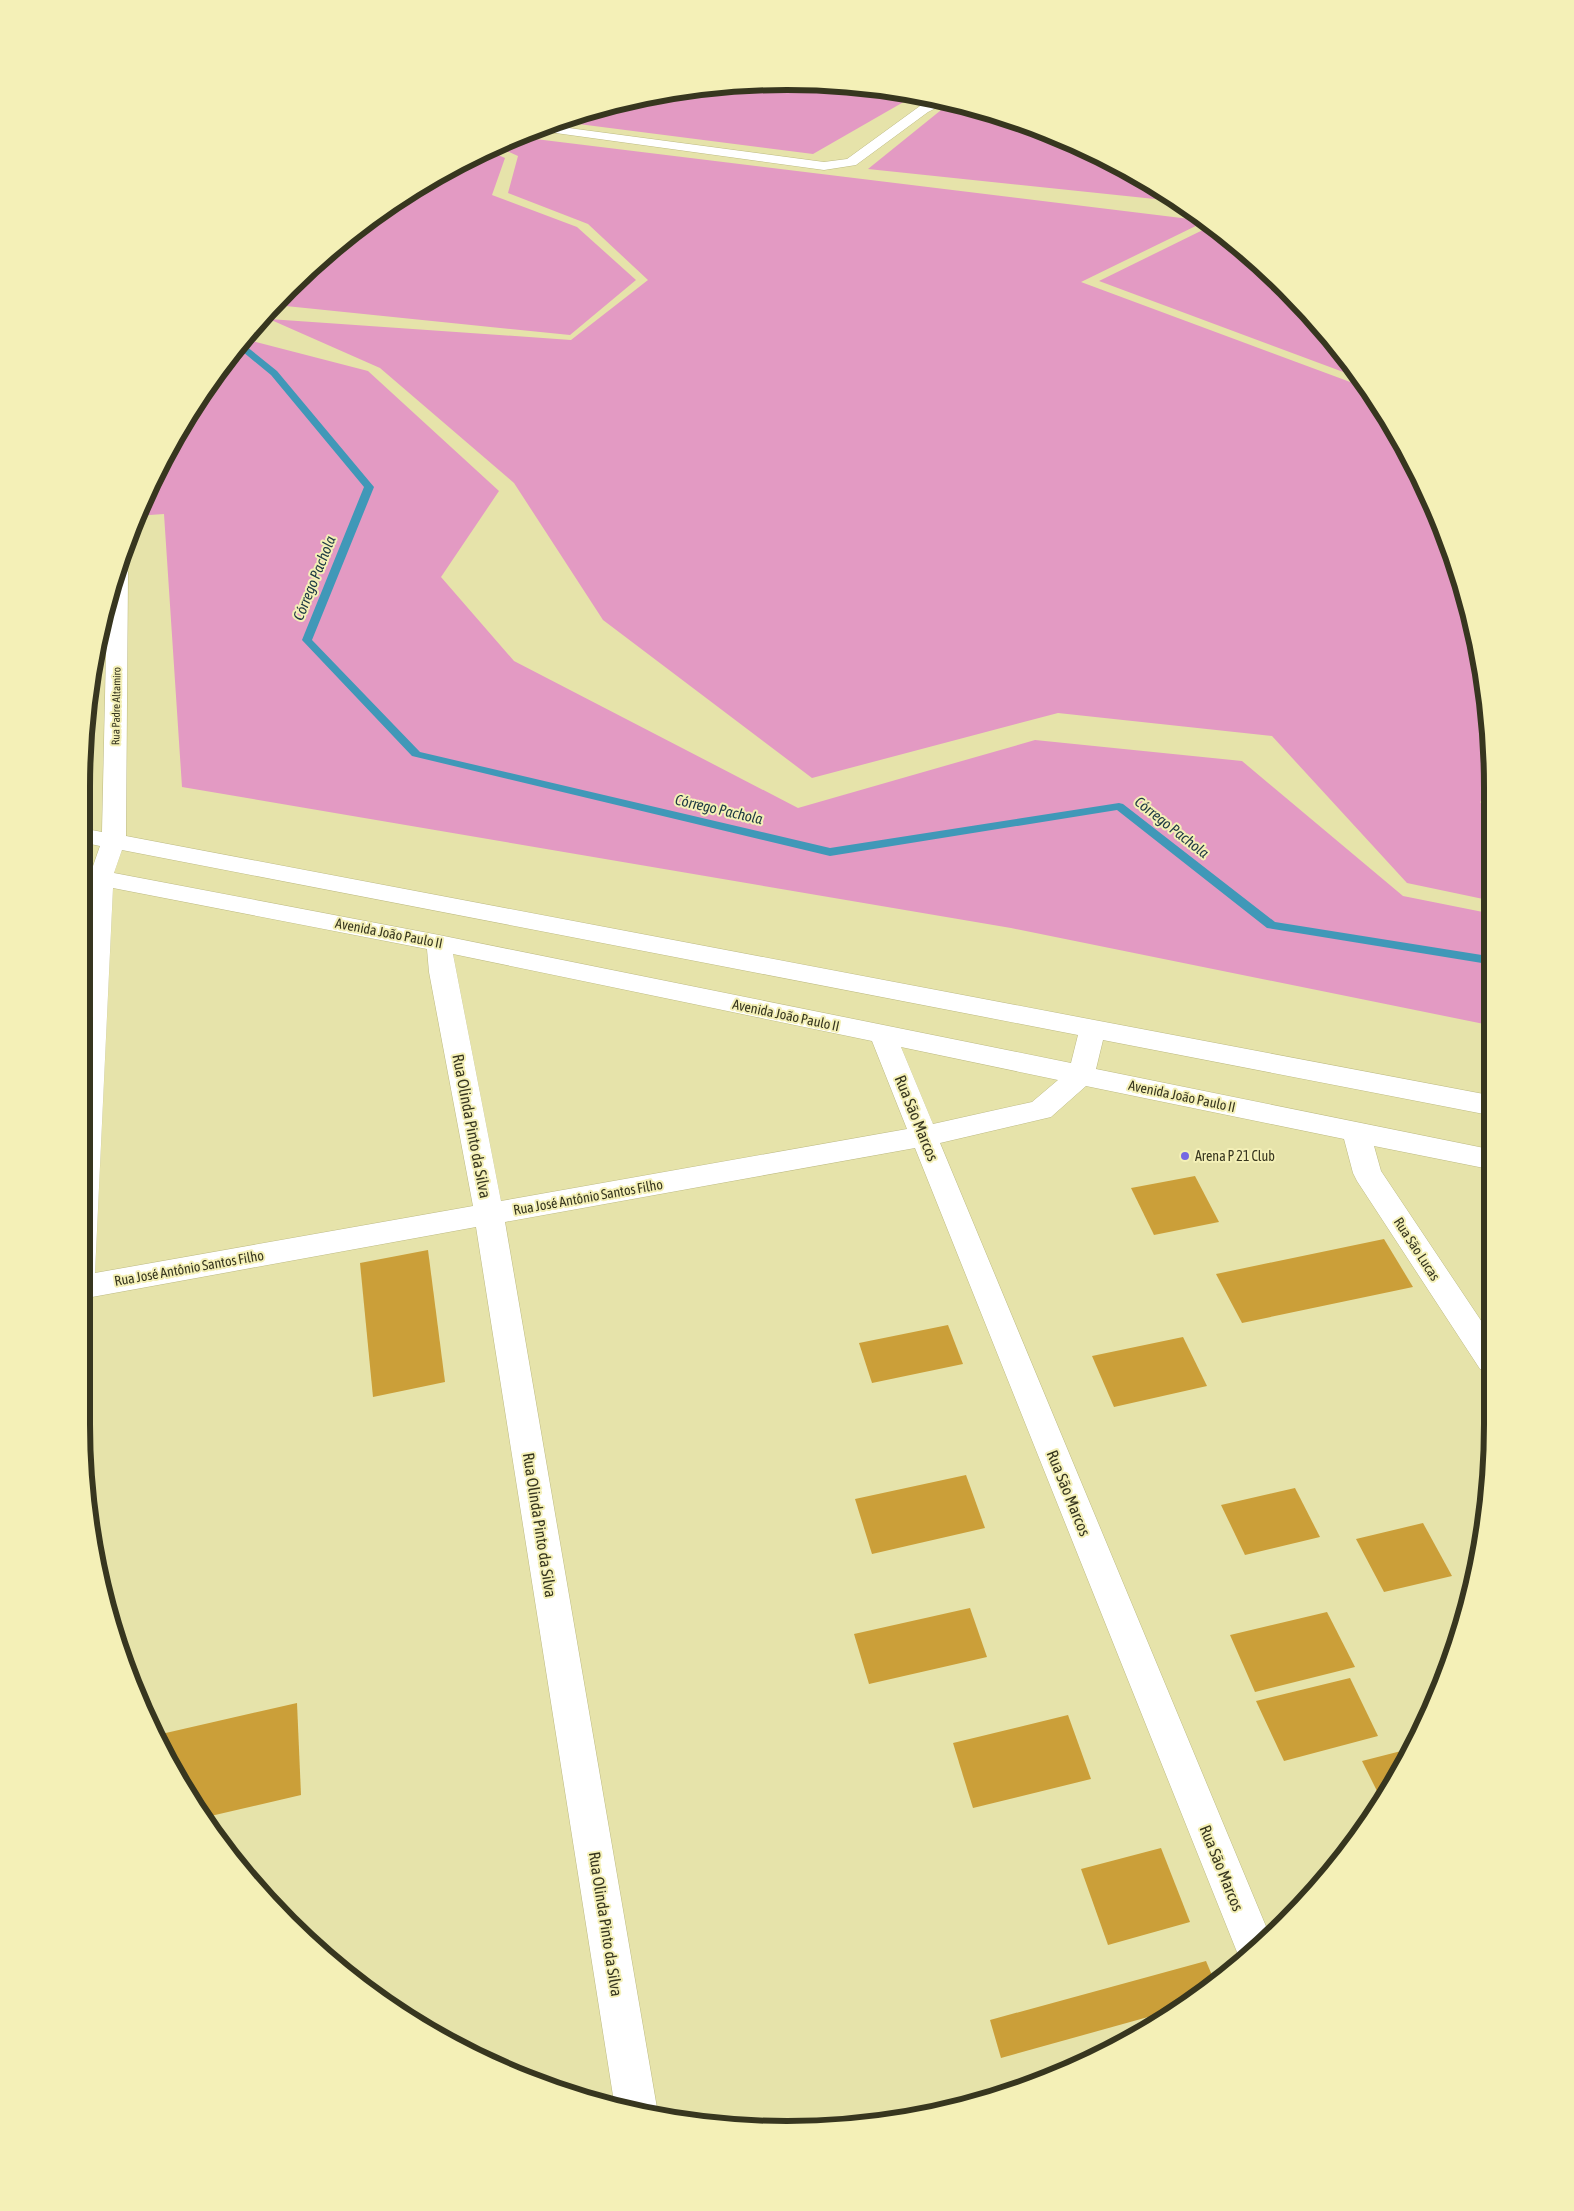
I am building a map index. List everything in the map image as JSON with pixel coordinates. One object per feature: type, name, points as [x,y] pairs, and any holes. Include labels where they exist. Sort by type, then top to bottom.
[{"type":"street","points":[[555,130],[824,166],[851,162],[924,109],[932,105]]},
{"type":"street","name":"Rua Padre Altamiro","points":[[91,876],[114,841],[118,595]]},
{"type":"street","points":[[90,837],[1484,1104]]},
{"type":"street","points":[[90,916],[91,876]]},
{"type":"street","name":"Avenida João Paulo II","points":[[91,876],[439,943],[883,1036],[1484,1158]]},
{"type":"street","name":"Rua Olinda Pinto da Silva","points":[[439,943],[442,972],[489,1216],[635,2104]]},
{"type":"street","points":[[1081,1075],[1093,1028]]},
{"type":"street","name":"Rua São Marcos","points":[[883,1036],[1253,1943]]},
{"type":"street","name":"Rua José Antônio Santos Filho","points":[[90,1285],[489,1216],[924,1136],[1041,1110],[1081,1075]]},
{"type":"street","name":"Rua São Lucas","points":[[1356,1132],[1367,1173],[1484,1349]]},
{"type":"shaded area","points":[[741,91],[833,91],[906,100],[813,154],[575,124],[651,103]]},
{"type":"shaded area","points":[[943,108],[1011,127],[1054,143],[1136,183],[1163,200],[868,169]]},
{"type":"shaded area","points":[[532,139],[1191,219],[1198,225],[1081,282],[1355,384],[1367,400],[1391,439],[1431,520],[1447,563],[1471,651],[1483,741],[1484,799],[1480,802],[1484,806],[1484,899],[1407,883],[1272,736],[1058,713],[812,778],[603,620],[514,483],[380,368],[270,319],[571,340],[648,280],[588,224],[508,193],[518,156],[505,150]]},
{"type":"shaded area","points":[[496,154],[505,158],[492,195],[577,227],[636,280],[570,335],[283,306],[327,263],[400,207],[439,183]]},
{"type":"shaded area","points":[[1204,229],[1247,263],[1280,294],[1311,327],[1348,374],[1099,281]]},
{"type":"shaded area","points":[[252,341],[368,371],[499,491],[441,577],[514,661],[798,808],[1035,740],[1242,761],[1403,896],[1484,912],[1484,1024],[1011,928],[182,787],[164,514],[145,515],[183,438],[207,400]]},
{"type":"building","points":[[1195,1176],[1219,1222],[1154,1235],[1131,1188]]},
{"type":"building","points":[[1384,1239],[1413,1287],[1242,1323],[1216,1274]]},
{"type":"building","points":[[428,1250],[445,1382],[373,1397],[360,1263]]},
{"type":"building","points":[[948,1325],[963,1364],[872,1383],[859,1343]]},
{"type":"building","points":[[1183,1337],[1207,1386],[1114,1407],[1092,1356]]},
{"type":"building","points":[[966,1475],[985,1528],[872,1554],[855,1499]]},
{"type":"building","points":[[1295,1488],[1320,1537],[1245,1555],[1221,1505]]},
{"type":"building","points":[[1423,1523],[1452,1576],[1384,1592],[1356,1539]]},
{"type":"building","points":[[970,1608],[987,1657],[869,1684],[854,1634]]},
{"type":"building","points":[[1327,1612],[1355,1667],[1255,1692],[1230,1635]]},
{"type":"building","points":[[1350,1678],[1378,1736],[1284,1761],[1256,1701]]},
{"type":"building","points":[[297,1703],[301,1795],[211,1816],[183,1772],[163,1734]]},
{"type":"building","points":[[1068,1715],[1091,1779],[973,1808],[953,1743]]},
{"type":"building","points":[[1402,1751],[1378,1793],[1362,1761]]},
{"type":"building","points":[[1161,1848],[1190,1922],[1108,1945],[1081,1869]]},
{"type":"building","points":[[1206,1961],[1212,1976],[1158,2014],[1001,2058],[990,2020]]},
{"type":"waterway","name":"Córrego Pachola","points":[[245,349],[274,373],[369,487],[307,640],[416,754],[830,852],[1119,806],[1271,925],[1484,959]]},
{"type":"place","name":"Arena P 21 Club","points":[[1185,1156]]}]
